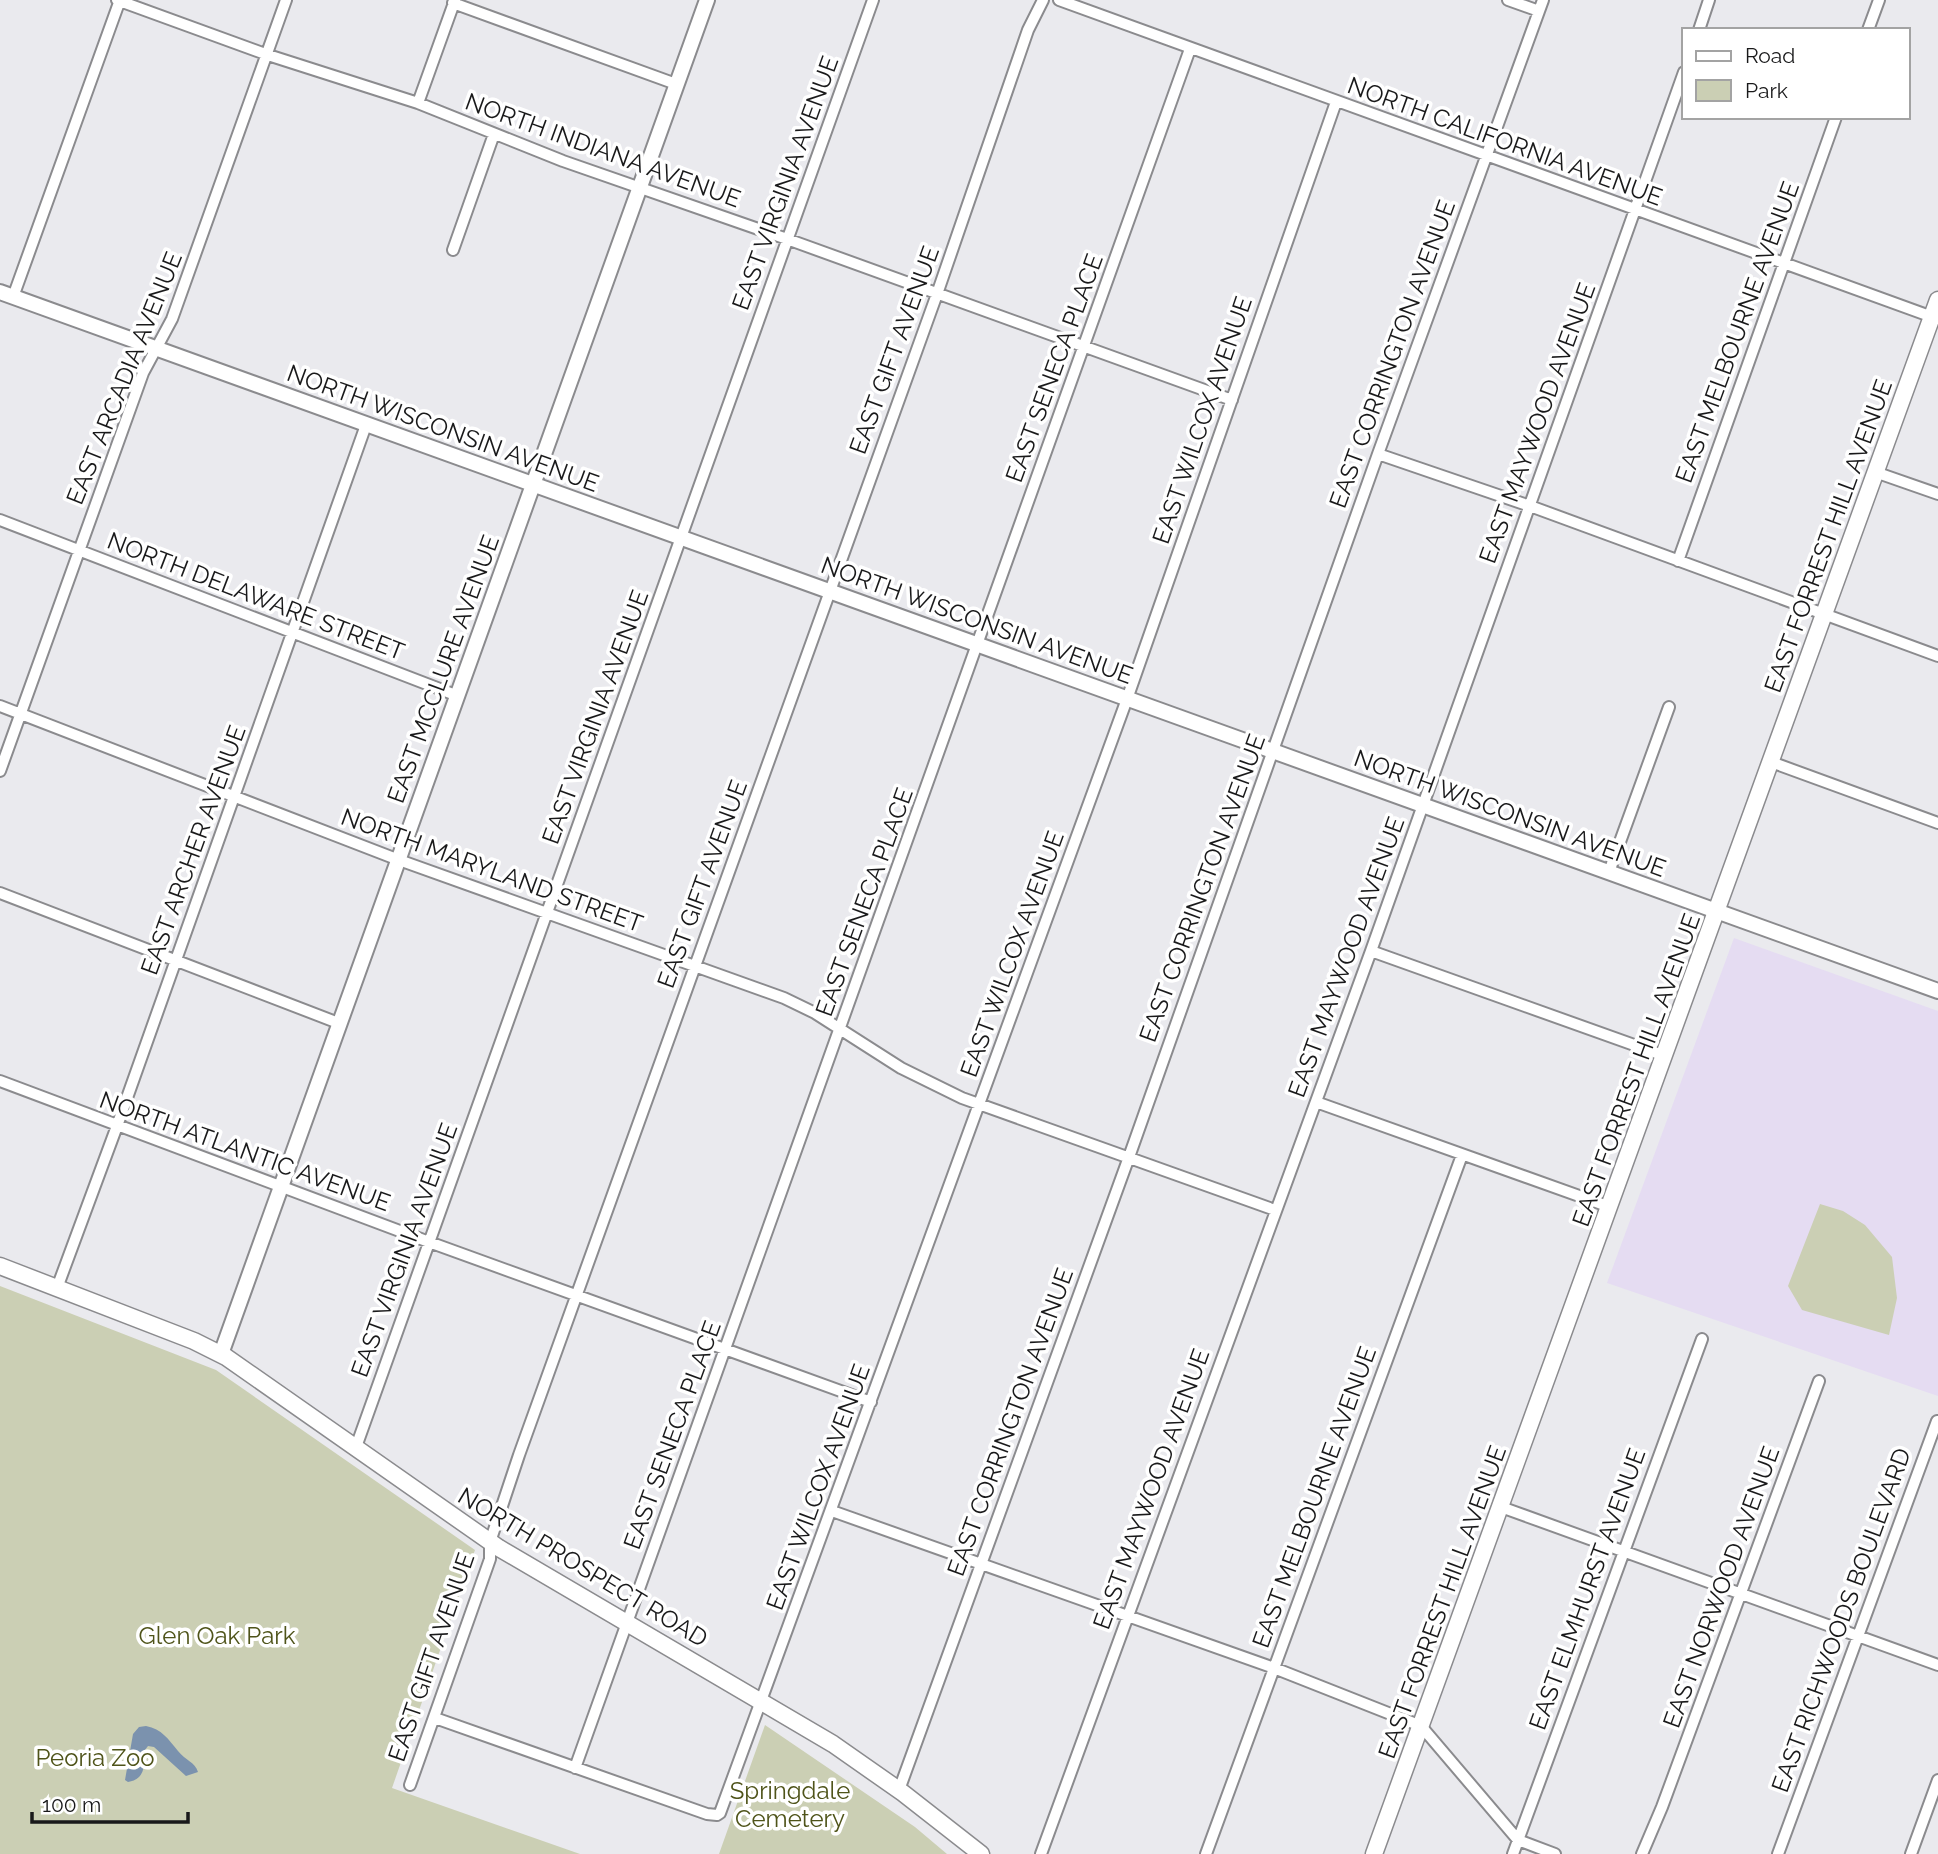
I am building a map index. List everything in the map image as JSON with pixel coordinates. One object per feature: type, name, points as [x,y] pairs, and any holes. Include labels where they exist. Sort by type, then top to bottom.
[{"type":"main road","name":"EAST FORREST HILL AVENUE","points":[[1374,1854],[1718,911],[1823,614],[1935,318],[1938,300]]},
{"type":"main road","name":"NORTH PROSPECT ROAD","points":[[0,1266],[221,1354],[490,1542],[832,1744],[899,1790],[981,1854]]},
{"type":"street","name":"NORTH INDIANA AVENUE","points":[[119,0],[268,55],[418,103],[639,187],[1232,400]]},
{"type":"street","points":[[6,295],[119,0]]},
{"type":"street","name":"EAST ARCADIA AVENUE","points":[[0,771],[143,373],[173,318],[286,0]]},
{"type":"street","name":"EAST MCCLURE AVENUE","points":[[221,1354],[707,0]]},
{"type":"street","name":"EAST VIRGINIA AVENUE","points":[[356,1447],[873,0]]},
{"type":"street","name":"EAST GIFT AVENUE","points":[[410,1784],[435,1718],[489,1559],[490,1542],[576,1296],[937,294],[1028,30],[1043,0]]},
{"type":"street","name":"NORTH CALIFORNIA AVENUE","points":[[1059,0],[1336,103],[1935,318]]},
{"type":"street","points":[[1508,0],[1541,6]]},
{"type":"street","points":[[1700,28],[1709,0]]},
{"type":"street","points":[[1869,28],[1879,0]]},
{"type":"street","points":[[418,103],[454,2],[676,84]]},
{"type":"street","name":"EAST CORRINGTON AVENUE","points":[[899,1790],[1541,6]]},
{"type":"street","name":"EAST SENECA PLACE","points":[[575,1768],[841,1031],[1190,49]]},
{"type":"street","name":"EAST MAYWOOD AVENUE","points":[[1041,1854],[1371,951],[1682,78]]},
{"type":"street","name":"EAST WILCOX AVENUE","points":[[575,1768],[710,1815],[717,1815],[723,1808],[1127,699],[1336,103]]},
{"type":"street","name":"EAST MELBOURNE AVENUE","points":[[1678,561],[1835,119]]},
{"type":"street","points":[[453,250],[494,134]]},
{"type":"street","name":"NORTH WISCONSIN AVENUE","points":[[6,295],[1938,991]]},
{"type":"street","name":"EAST ARCHER AVENUE","points":[[57,1288],[366,425]]},
{"type":"street","points":[[1378,454],[1530,506],[1938,656]]},
{"type":"street","points":[[1875,472],[1938,494]]},
{"type":"street","name":"NORTH DELAWARE STREET","points":[[0,520],[458,696]]},
{"type":"street","name":"NORTH MARYLAND STREET","points":[[0,706],[399,860],[801,1006],[912,1074],[979,1105],[1275,1210]]},
{"type":"street","points":[[1609,873],[1669,707]]},
{"type":"street","points":[[1771,762],[1938,823]]},
{"type":"street","points":[[0,892],[341,1024]]},
{"type":"street","points":[[1371,951],[1665,1056]]},
{"type":"street","name":"NORTH ATLANTIC AVENUE","points":[[0,1081],[282,1188],[871,1402]]},
{"type":"street","points":[[1316,1102],[1610,1208]]},
{"type":"street","name":"EAST MELBOURNE AVENUE","points":[[1206,1854],[1462,1154]]},
{"type":"street","name":"EAST ELMHURST AVENUE","points":[[1513,1854],[1702,1339]]},
{"type":"street","name":"EAST NORWOOD AVENUE","points":[[1642,1854],[1662,1807],[1819,1381]]},
{"type":"street","name":"EAST RICHWOODS BOULEVARD","points":[[1777,1854],[1937,1421]]},
{"type":"street","points":[[1501,1507],[1938,1665]]},
{"type":"street","points":[[832,1511],[1274,1668],[1421,1726],[1518,1840],[1555,1854]]},
{"type":"street","points":[[435,1718],[575,1768]]},
{"type":"street","points":[[1911,1854],[1938,1780]]},
{"type":"street","name":"EAST NORWOOD AVENUE","points":[[1648,1854],[1662,1807]]},
{"type":"shaded area","points":[[1734,938],[1938,1011],[1938,1396],[1607,1283]]},
{"type":"green space","points":[[1820,1204],[1843,1211],[1865,1225],[1892,1257],[1897,1298],[1889,1335],[1802,1310],[1788,1286]]},
{"type":"green space","name":"Glen Oak Park","points":[[0,1286],[216,1370],[475,1550],[392,1788],[580,1854],[0,1854]]},
{"type":"green space","name":"Springdale Cemetery","points":[[765,1725],[915,1827],[947,1854],[719,1854]]},
{"type":"water","points":[[146,1726],[164,1735],[198,1772],[186,1776],[154,1747],[148,1746],[141,1775],[128,1782],[125,1780],[133,1734],[139,1727]]},
{"type":"park label","name":"Peoria Zoo","points":[[95,1757]]}]
